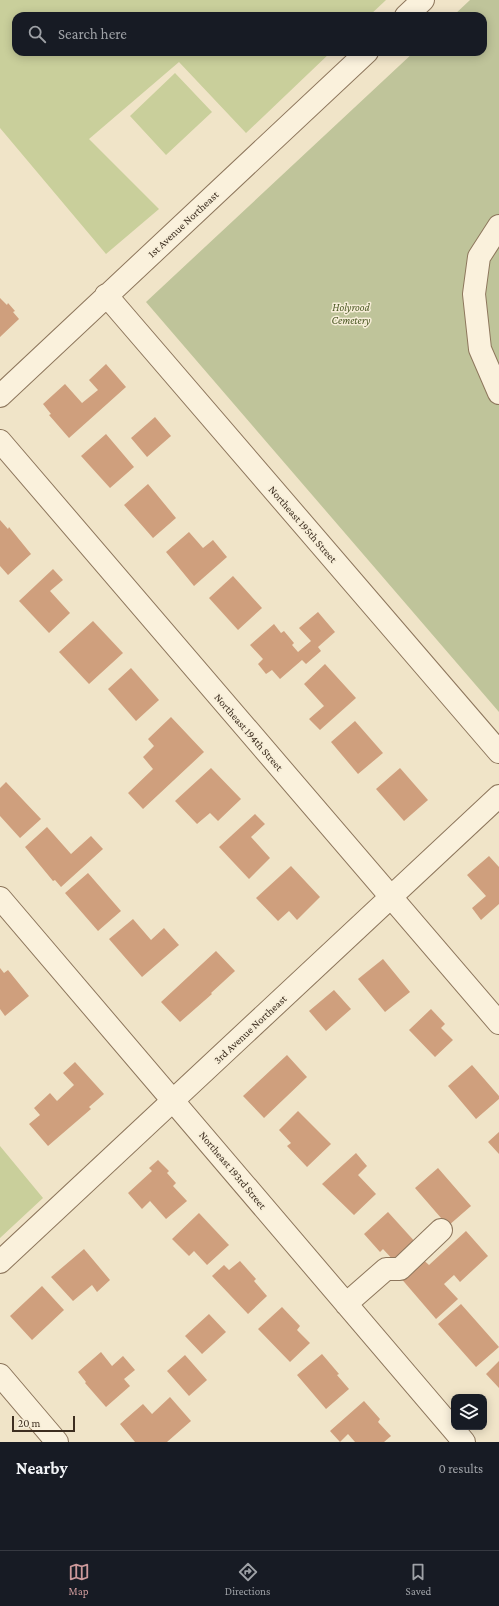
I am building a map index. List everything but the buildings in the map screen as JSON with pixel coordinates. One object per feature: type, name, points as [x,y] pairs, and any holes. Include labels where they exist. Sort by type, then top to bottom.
[{"type":"street","points":[[410,12],[423,0]]},
{"type":"street","name":"1st Avenue Northeast","points":[[0,396],[363,56]]},
{"type":"street","points":[[499,226],[479,257],[474,294],[480,349],[499,393]]},
{"type":"street","name":"Northeast 195th Street","points":[[106,295],[499,752]]},
{"type":"street","name":"Northeast 194th Street","points":[[0,441],[499,1023]]},
{"type":"street","name":"3rd Avenue Northeast","points":[[0,1262],[499,796]]},
{"type":"street","name":"Northeast 193rd Street","points":[[0,898],[464,1442]]},
{"type":"street","points":[[346,1304],[386,1269],[400,1269],[440,1230]]},
{"type":"street","points":[[0,1375],[57,1442]]},
{"type":"green space","points":[[0,0],[386,0],[373,12],[12,12],[12,56],[327,56],[246,133],[179,62],[89,139],[159,209],[106,254],[0,128]]},
{"type":"green space","name":"Holyrood Cemetery","points":[[470,0],[499,0],[499,712],[146,302],[410,56],[487,56],[487,12],[457,12]]},
{"type":"green space","points":[[175,73],[212,112],[166,155],[130,116]]},
{"type":"green space","points":[[0,1146],[43,1198],[0,1238]]}]
